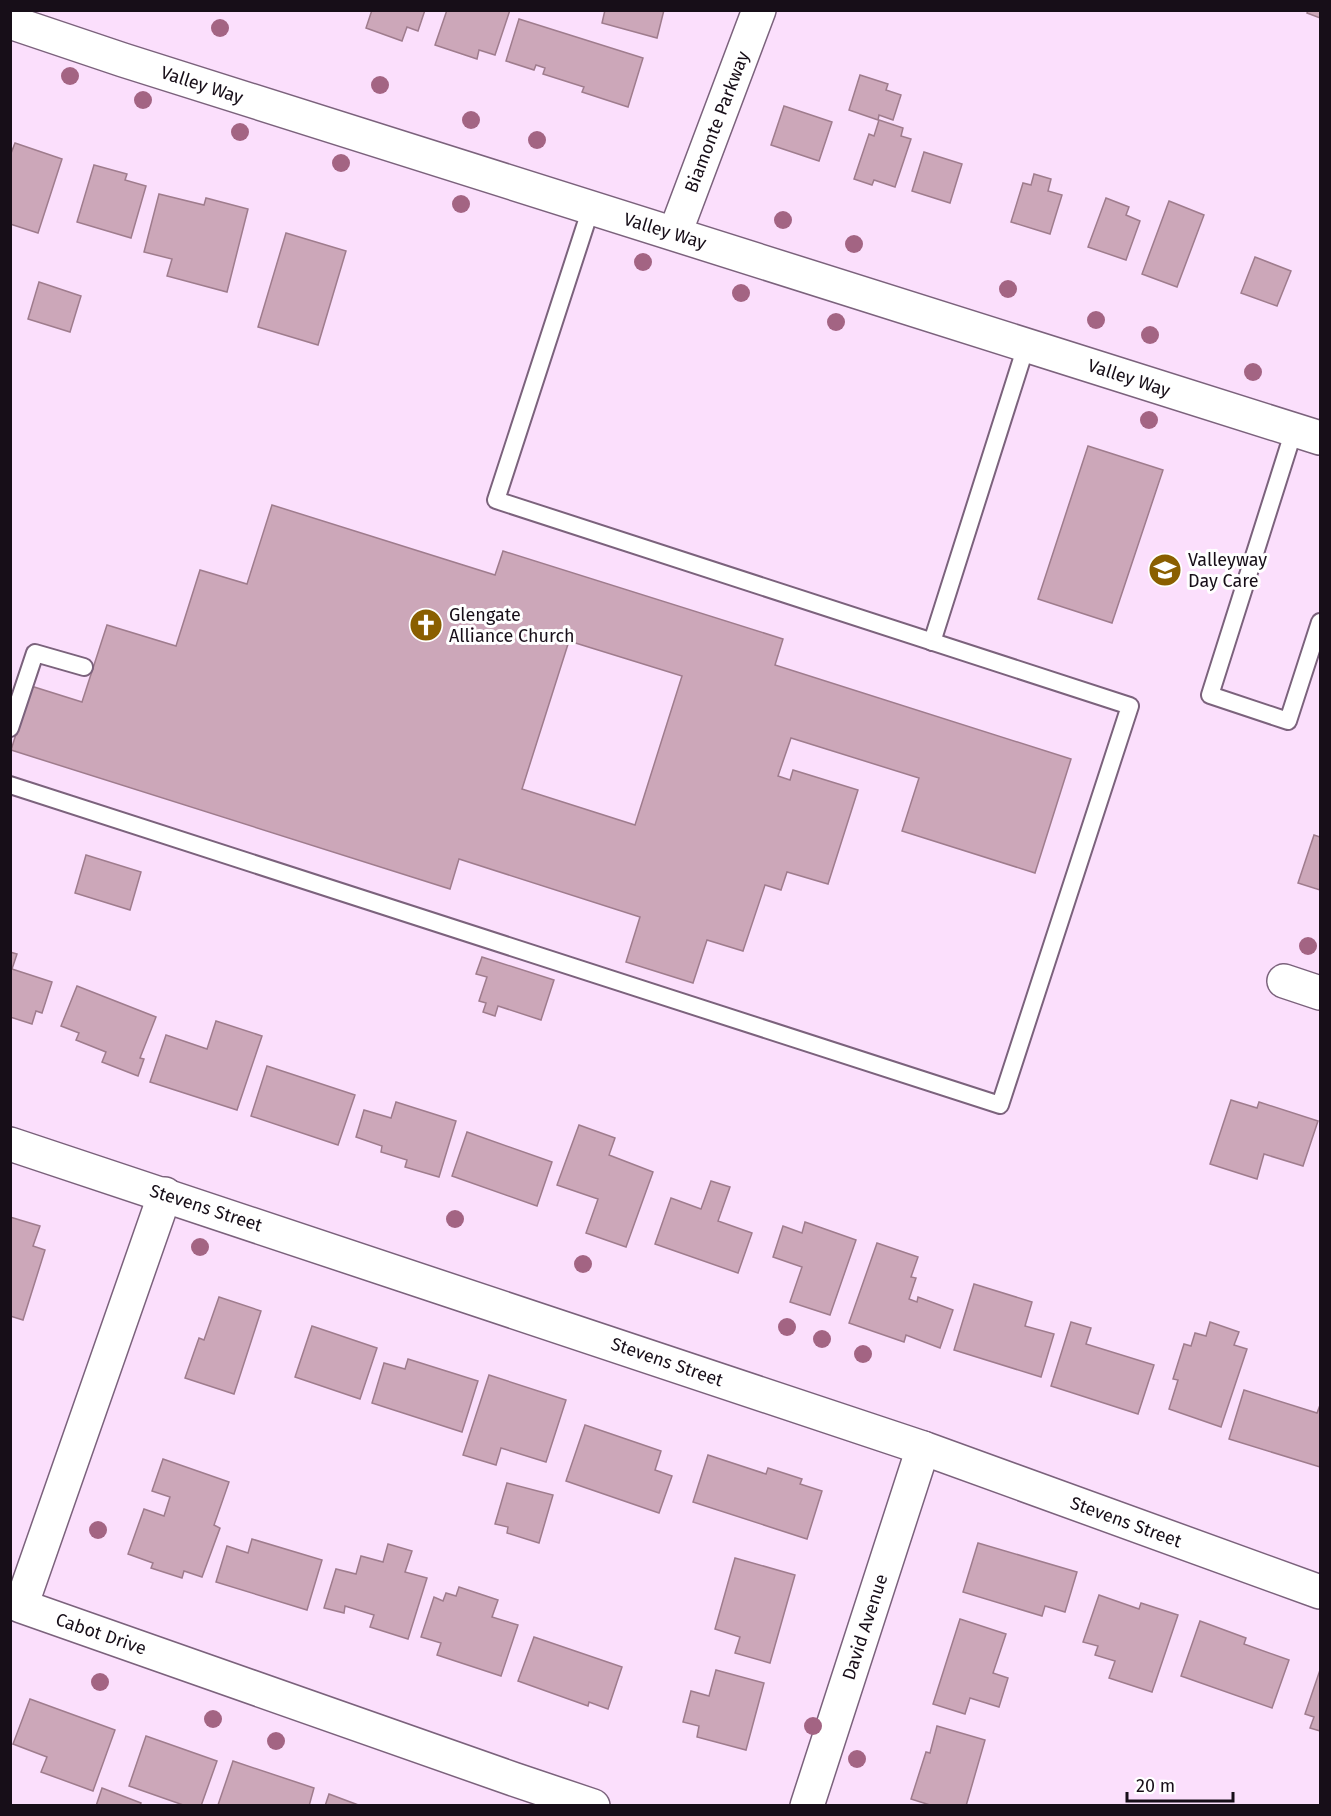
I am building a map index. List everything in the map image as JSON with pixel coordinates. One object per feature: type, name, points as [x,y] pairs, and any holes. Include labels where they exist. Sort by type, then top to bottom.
[{"type":"street","name":"Biamonte Parkway","points":[[675,233],[759,10]]},
{"type":"street","name":"Valley Way","points":[[10,22],[123,60],[1307,434]]},
{"type":"street","points":[[1284,981],[1320,993]]},
{"type":"street","name":"Stevens Street","points":[[10,1144],[923,1448],[1320,1592]]},
{"type":"street","name":"Cabot Drive","points":[[165,1194],[21,1606],[593,1806]]},
{"type":"street","name":"David Avenue","points":[[807,1806],[923,1448]]},
{"type":"lane","points":[[10,785],[1000,1105],[1130,706],[496,500],[591,208]]},
{"type":"lane","points":[[932,642],[1026,345]]},
{"type":"lane","points":[[1307,434],[1210,695],[1288,721],[1320,622]]},
{"type":"lane","points":[[10,728],[35,653],[84,667]]},
{"type":"building","points":[[372,10],[425,10],[418,31],[407,27],[402,41],[366,28]]},
{"type":"building","points":[[447,10],[510,10],[495,55],[479,50],[477,59],[435,45]]},
{"type":"building","points":[[605,10],[664,10],[657,38],[602,23]]},
{"type":"building","points":[[1308,10],[1320,10],[1320,18],[1307,13]]},
{"type":"building","points":[[519,19],[643,58],[628,107],[582,92],[584,87],[543,74],[545,68],[536,65],[534,70],[506,61]]},
{"type":"building","points":[[860,75],[888,84],[886,90],[901,95],[893,120],[879,115],[878,120],[849,110]]},
{"type":"building","points":[[784,106],[832,122],[819,161],[771,145]]},
{"type":"building","points":[[879,120],[903,128],[901,136],[911,139],[895,187],[874,180],[872,185],[854,179],[869,134],[874,136]]},
{"type":"building","points":[[15,143],[62,159],[38,233],[10,224],[10,156]]},
{"type":"building","points":[[924,152],[962,164],[950,203],[912,191]]},
{"type":"building","points":[[94,165],[127,174],[125,180],[146,186],[131,238],[77,222]]},
{"type":"building","points":[[1034,174],[1051,179],[1048,191],[1062,195],[1050,234],[1011,222],[1023,183],[1031,185]]},
{"type":"building","points":[[159,194],[204,205],[206,198],[248,209],[227,292],[167,276],[172,259],[144,252]]},
{"type":"building","points":[[1106,198],[1129,207],[1126,215],[1140,221],[1126,260],[1088,247]]},
{"type":"building","points":[[1169,201],[1204,215],[1177,287],[1142,274]]},
{"type":"building","points":[[286,233],[346,251],[318,345],[258,327]]},
{"type":"building","points":[[1255,257],[1291,271],[1277,306],[1241,293]]},
{"type":"building","points":[[39,282],[81,296],[70,332],[28,319]]},
{"type":"building","points":[[1088,446],[1163,470],[1112,623],[1038,599]]},
{"type":"building","points":[[272,505],[495,575],[503,551],[783,639],[775,665],[1071,759],[1035,873],[902,831],[919,778],[791,738],[778,776],[790,780],[793,770],[858,790],[828,884],[787,872],[781,890],[765,885],[743,951],[707,940],[693,983],[626,962],[640,917],[459,859],[450,889],[11,750],[31,686],[82,702],[107,625],[176,646],[200,570],[247,584]],"holes":[[[569,641],[682,676],[635,825],[522,789]]]},
{"type":"building","points":[[1314,835],[1320,837],[1320,890],[1298,883]]},
{"type":"building","points":[[86,855],[141,872],[130,910],[75,893]]},
{"type":"building","points":[[10,952],[17,954],[12,969],[52,982],[42,1013],[36,1011],[32,1024],[10,1017]]},
{"type":"building","points":[[482,957],[554,980],[541,1020],[498,1006],[495,1016],[483,1012],[486,1003],[479,1001],[487,977],[476,974]]},
{"type":"building","points":[[77,986],[156,1017],[140,1058],[144,1059],[138,1076],[102,1062],[106,1052],[76,1040],[79,1033],[61,1026]]},
{"type":"building","points":[[216,1021],[262,1036],[237,1110],[150,1082],[166,1035],[207,1049]]},
{"type":"building","points":[[267,1066],[355,1095],[338,1145],[251,1116]]},
{"type":"building","points":[[1231,1100],[1257,1108],[1259,1102],[1318,1121],[1303,1166],[1264,1154],[1257,1179],[1210,1164]]},
{"type":"building","points":[[396,1102],[456,1121],[439,1177],[405,1167],[407,1160],[381,1152],[382,1146],[356,1137],[364,1110],[391,1118]]},
{"type":"building","points":[[579,1125],[615,1138],[609,1155],[653,1172],[626,1247],[586,1233],[598,1199],[557,1185]]},
{"type":"building","points":[[467,1132],[552,1162],[537,1206],[452,1176]]},
{"type":"building","points":[[711,1181],[730,1187],[718,1221],[752,1233],[738,1273],[655,1244],[671,1198],[701,1209]]},
{"type":"building","points":[[10,1217],[40,1226],[33,1246],[45,1250],[23,1320],[10,1316]]},
{"type":"building","points":[[805,1222],[856,1240],[830,1315],[790,1302],[802,1267],[773,1257],[783,1226],[802,1233]]},
{"type":"building","points":[[877,1243],[918,1257],[911,1277],[916,1278],[909,1299],[917,1302],[918,1297],[953,1310],[940,1348],[906,1335],[904,1342],[849,1323]]},
{"type":"building","points":[[974,1284],[1032,1302],[1025,1326],[1054,1334],[1041,1377],[954,1350]]},
{"type":"building","points":[[219,1297],[261,1311],[234,1394],[185,1378],[199,1338],[204,1340]]},
{"type":"building","points":[[1071,1322],[1091,1328],[1086,1344],[1154,1365],[1138,1414],[1051,1386]]},
{"type":"building","points":[[1210,1322],[1239,1332],[1234,1345],[1247,1349],[1221,1427],[1169,1409],[1178,1380],[1173,1379],[1184,1344],[1191,1346],[1195,1333],[1206,1336]]},
{"type":"building","points":[[312,1326],[377,1348],[360,1399],[295,1377]]},
{"type":"building","points":[[408,1359],[478,1381],[462,1432],[372,1403],[384,1363],[405,1369]]},
{"type":"building","points":[[489,1375],[566,1400],[546,1462],[501,1448],[496,1465],[463,1455]]},
{"type":"building","points":[[1244,1390],[1317,1413],[1320,1405],[1320,1467],[1229,1439]]},
{"type":"building","points":[[585,1425],[661,1451],[655,1470],[672,1476],[659,1513],[566,1481]]},
{"type":"building","points":[[708,1455],[766,1474],[768,1468],[802,1479],[800,1484],[822,1491],[807,1539],[693,1502]]},
{"type":"building","points":[[163,1459],[229,1482],[214,1525],[220,1528],[202,1577],[184,1571],[182,1578],[151,1568],[153,1563],[128,1554],[144,1509],[164,1516],[170,1497],[152,1491]]},
{"type":"building","points":[[507,1483],[553,1495],[539,1543],[507,1533],[508,1527],[495,1524]]},
{"type":"building","points":[[252,1539],[322,1560],[307,1610],[216,1582],[227,1546],[248,1553]]},
{"type":"building","points":[[978,1543],[1077,1572],[1065,1612],[1045,1606],[1042,1616],[963,1592]]},
{"type":"building","points":[[388,1544],[412,1551],[405,1572],[427,1578],[408,1639],[370,1627],[374,1615],[345,1606],[344,1613],[324,1608],[336,1569],[356,1574],[361,1556],[383,1562]]},
{"type":"building","points":[[735,1558],[795,1575],[770,1663],[735,1653],[740,1637],[715,1629]]},
{"type":"building","points":[[459,1587],[498,1600],[492,1617],[518,1625],[501,1676],[437,1655],[441,1643],[421,1637],[434,1597],[443,1601],[446,1593],[456,1596]]},
{"type":"building","points":[[1099,1595],[1139,1609],[1141,1603],[1178,1615],[1152,1692],[1109,1678],[1115,1661],[1095,1655],[1098,1646],[1083,1642]]},
{"type":"building","points":[[960,1619],[1006,1634],[993,1673],[1008,1678],[999,1707],[970,1698],[965,1714],[933,1704]]},
{"type":"building","points":[[1200,1621],[1246,1638],[1244,1644],[1289,1660],[1272,1708],[1181,1676]]},
{"type":"building","points":[[534,1637],[622,1667],[608,1709],[589,1702],[588,1706],[518,1681]]},
{"type":"building","points":[[716,1670],[764,1683],[746,1750],[697,1737],[699,1726],[683,1722],[691,1691],[709,1696]]},
{"type":"building","points":[[1320,1670],[1320,1731],[1310,1728],[1314,1717],[1305,1714]]},
{"type":"building","points":[[30,1699],[115,1730],[93,1791],[41,1772],[47,1757],[13,1744]]},
{"type":"building","points":[[937,1726],[985,1740],[966,1806],[933,1806],[911,1799],[926,1752],[930,1753]]},
{"type":"building","points":[[146,1736],[217,1761],[201,1806],[186,1806],[129,1786]]},
{"type":"building","points":[[233,1761],[314,1788],[309,1806],[218,1805]]},
{"type":"building","points":[[102,1788],[141,1803],[140,1806],[96,1806]]},
{"type":"building","points":[[329,1794],[361,1806],[325,1806]]},
{"type":"place","name":"Valleyway Day Care","points":[[1165,570]]},
{"type":"place","name":"Glengate Alliance Church","points":[[426,625]]}]
